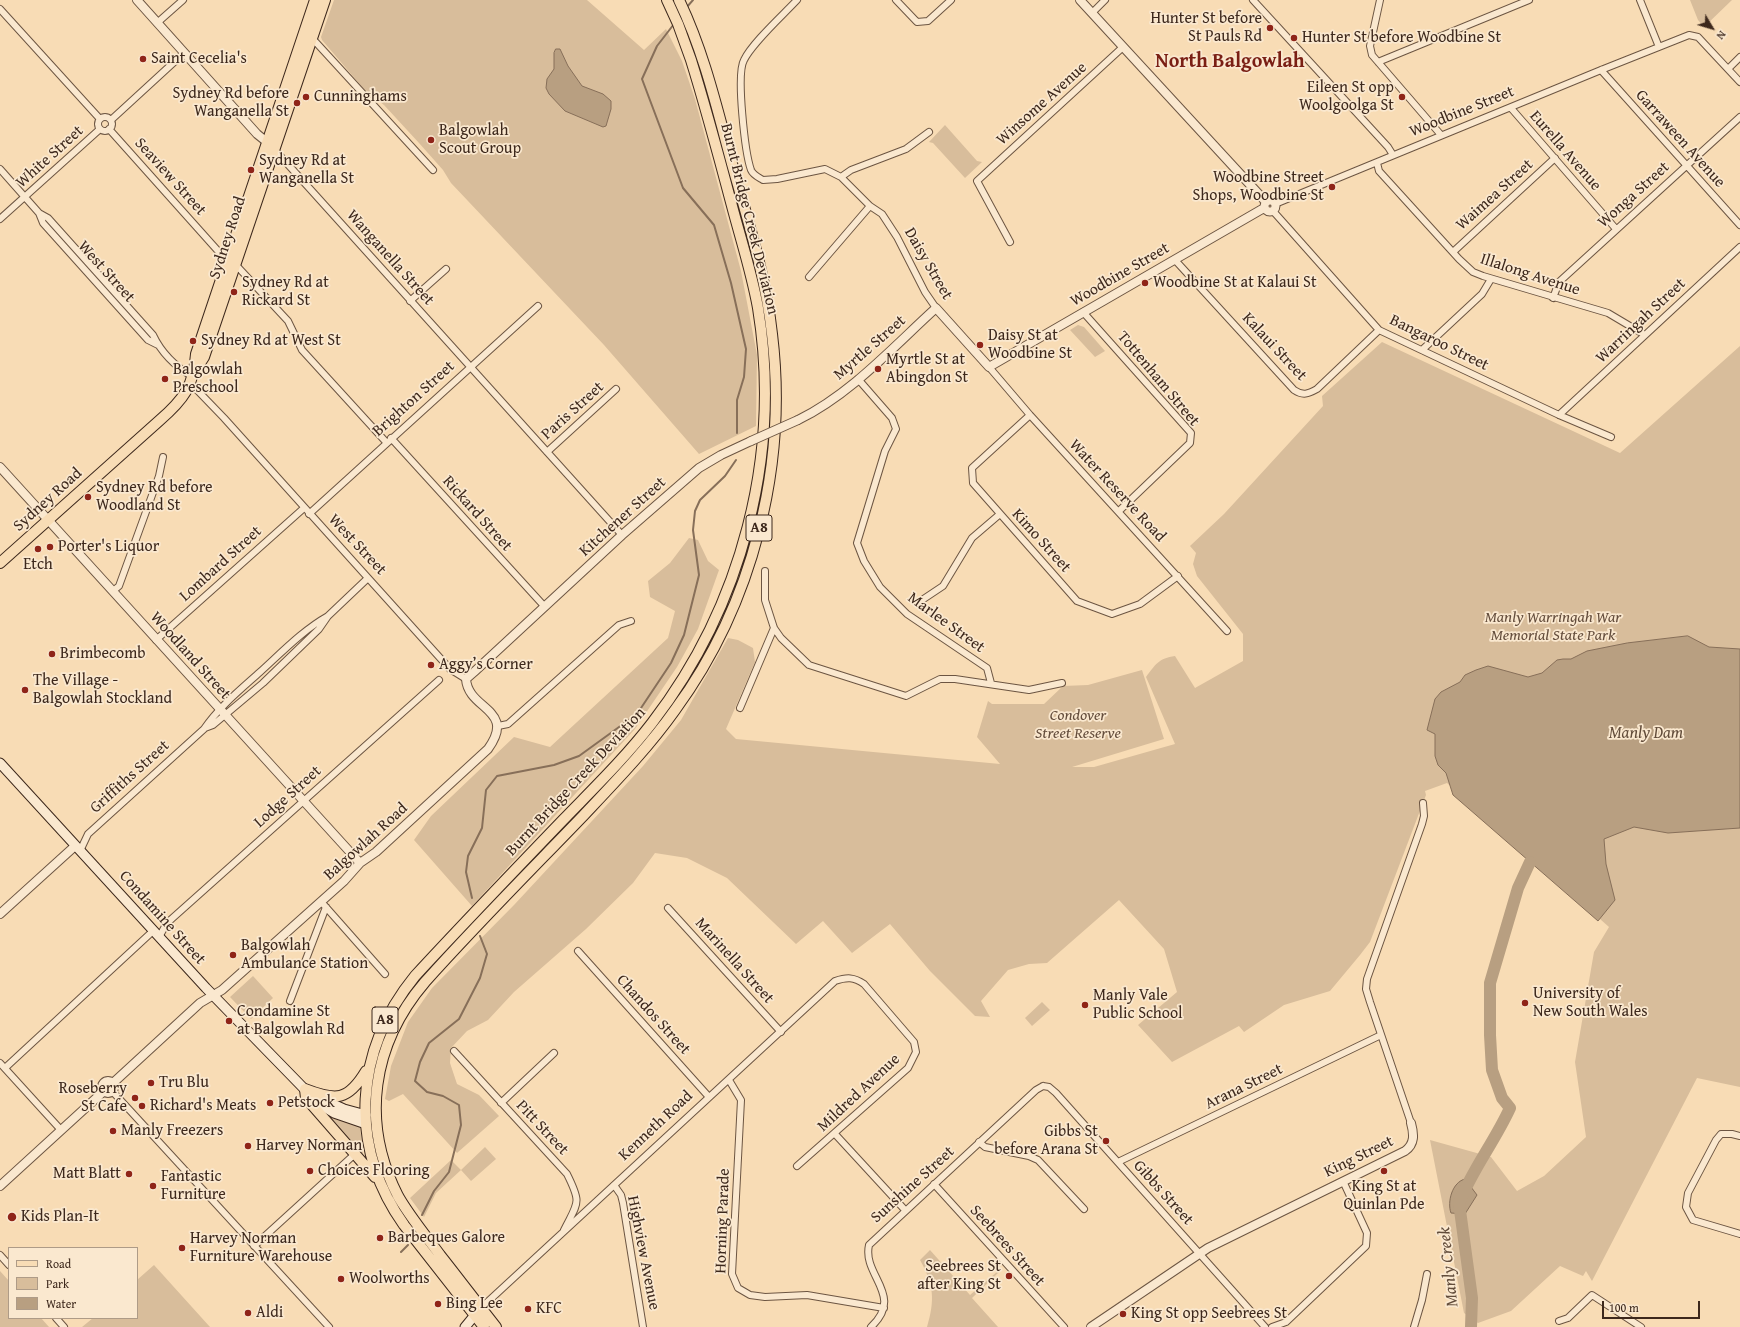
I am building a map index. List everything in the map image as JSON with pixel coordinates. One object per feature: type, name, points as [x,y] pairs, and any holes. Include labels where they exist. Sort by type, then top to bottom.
[{"type":"main road","name":"Sydney Road","points":[[0,563],[175,406],[192,378],[196,354],[275,150],[308,34],[314,0]]},
{"type":"main road","name":"Sydney Road","points":[[231,262],[267,142],[308,34],[325,0]]},
{"type":"main road","name":"Burnt Bridge Creek Deviation","points":[[380,1184],[371,1154],[366,1090],[369,1066],[375,1044],[388,1014],[414,976],[624,756],[670,699],[700,651],[714,623],[729,588],[746,536],[757,486],[764,426],[765,393],[761,332],[747,261],[698,82],[677,20],[667,0]]},
{"type":"main road","name":"Burnt Bridge Creek Deviation","points":[[369,1119],[389,1037],[403,1010],[437,968],[611,786],[661,730],[678,708],[712,652],[729,618],[749,566],[764,510],[772,465],[776,390],[772,333],[759,264],[707,72],[683,7]]},
{"type":"main road","name":"Condamine Street","points":[[0,763],[213,995],[305,1089],[321,1099],[369,1119]]},
{"type":"main road","points":[[369,1066],[353,1090],[344,1096],[325,1097],[305,1089],[306,1098],[356,1154],[380,1184]]},
{"type":"main road","name":"A8","points":[[369,1119],[381,1150],[389,1177],[403,1204],[478,1311],[484,1327]]},
{"type":"main road","name":"A8","points":[[380,1184],[394,1210],[419,1244],[478,1311],[496,1327]]},
{"type":"main road","name":"Kenneth Road","points":[[465,1327],[478,1311]]},
{"type":"street","name":"Wanganella Street","points":[[136,0],[257,134],[275,150],[622,535]]},
{"type":"street","points":[[157,23],[183,0]]},
{"type":"street","points":[[796,0],[749,52],[741,67],[740,80],[747,150],[752,171],[762,180],[777,180],[825,169],[841,177],[851,170],[906,149],[929,132]]},
{"type":"street","points":[[896,0],[917,22],[928,21],[951,0]]},
{"type":"street","points":[[1080,0],[1265,205],[1269,212],[1274,208]]},
{"type":"street","points":[[1092,13],[1106,0]]},
{"type":"street","points":[[1253,0],[1393,155]]},
{"type":"street","points":[[1380,0],[1370,46],[1372,55],[1442,135]]},
{"type":"street","points":[[1378,62],[1529,0]]},
{"type":"street","points":[[1640,0],[1659,47]]},
{"type":"street","points":[[0,9],[100,119]]},
{"type":"street","points":[[308,34],[433,170]]},
{"type":"street","name":"Woodbine Street","points":[[1274,208],[1393,155],[1601,70],[1694,35],[1698,37],[1728,69]]},
{"type":"street","name":"Winsome Avenue","points":[[1010,242],[977,181],[1123,47]]},
{"type":"street","points":[[100,119],[98,123],[100,129],[104,131],[109,129],[111,126],[111,120],[184,53]]},
{"type":"street","points":[[1740,57],[1728,69],[1740,82]]},
{"type":"street","name":"Garraween Avenue","points":[[1601,70],[1740,225]]},
{"type":"street","name":"Eurella Avenue","points":[[1511,108],[1616,229]]},
{"type":"street","points":[[100,119],[105,117],[111,120]]},
{"type":"street","name":"Wonga Street","points":[[1553,298],[1559,282],[1740,117]]},
{"type":"street","name":"White Street","points":[[0,219],[100,129]]},
{"type":"street","name":"Seaview Street","points":[[109,129],[231,262]]},
{"type":"street","name":"Waimea Street","points":[[1453,252],[1554,158]]},
{"type":"street","name":"Illalong Avenue","points":[[1377,163],[1379,171],[1465,266],[1473,272],[1553,298],[1608,313],[1646,335]]},
{"type":"street","name":"West Street","points":[[0,169],[40,213],[48,218],[153,335],[158,345],[178,367],[192,378],[197,390],[450,669],[466,679],[471,692],[494,716],[498,726]]},
{"type":"street","name":"Daisy Street","points":[[841,177],[870,206],[882,214],[897,237],[925,292],[936,308],[989,367]]},
{"type":"street","name":"Woodbine Street","points":[[989,367],[1175,260],[1265,205]]},
{"type":"street","points":[[809,277],[870,206]]},
{"type":"street","name":"Bangaroo Street","points":[[1274,208],[1379,330],[1559,415],[1611,436]]},
{"type":"street","name":"Warringah Street","points":[[1559,415],[1740,247]]},
{"type":"street","name":"Kalaui Street","points":[[1175,260],[1294,390],[1300,394],[1307,394],[1317,389],[1379,330]]},
{"type":"street","name":"Rickard Street","points":[[231,262],[288,321],[302,350],[545,608]]},
{"type":"street","points":[[410,301],[446,269]]},
{"type":"street","points":[[1422,350],[1482,294],[1491,279]]},
{"type":"street","name":"Brighton Street","points":[[309,514],[388,440],[538,306]]},
{"type":"street","name":"Myrtle Street","points":[[820,408],[858,379],[936,308]]},
{"type":"street","name":"Tottenham Street","points":[[1083,312],[1191,433],[1190,443],[1119,512]]},
{"type":"street","name":"Water Reserve Road","points":[[989,367],[1030,415],[1227,631]]},
{"type":"street","name":"Marlee Street","points":[[858,379],[892,418],[896,425],[895,432],[885,451],[857,543],[864,561],[880,587],[907,614],[987,668],[991,683]]},
{"type":"street","name":"Paris Street","points":[[547,452],[616,389]]},
{"type":"street","name":"Kitchener Street","points":[[466,679],[545,608],[622,535],[699,468],[721,455],[798,420],[820,408]]},
{"type":"street","name":"Kimo Street","points":[[1030,415],[972,468],[973,483],[1077,601],[1112,614],[1140,604],[1178,576]]},
{"type":"street","points":[[113,591],[119,586],[160,476],[164,457]]},
{"type":"street","name":"Woodland Street","points":[[0,466],[156,640],[360,863]]},
{"type":"street","name":"Lombard Street","points":[[156,640],[304,508]]},
{"type":"street","points":[[922,600],[943,586],[972,538],[1000,514]]},
{"type":"street","points":[[765,571],[765,600],[774,628],[781,638],[809,665],[906,696],[940,679],[991,683],[1029,690],[1062,683]]},
{"type":"street","name":"Griffiths Street","points":[[222,712],[263,683],[319,629],[328,616],[368,578]]},
{"type":"street","name":"Griffiths Street","points":[[0,913],[78,848],[88,834],[204,729],[316,623],[328,616]]},
{"type":"street","points":[[498,726],[508,724],[619,625],[631,621]]},
{"type":"street","points":[[740,708],[774,628]]},
{"type":"street","name":"Lodge Street","points":[[2,1065],[156,934],[439,680]]},
{"type":"street","name":"Balgowlah Road","points":[[112,1083],[200,1003],[222,990],[323,904],[360,863],[376,852],[488,748],[495,740],[498,726]]},
{"type":"street","name":"King Street","points":[[1091,1327],[1200,1252],[1408,1148],[1414,1138],[1411,1123],[1366,989],[1367,979],[1422,824],[1423,803]]},
{"type":"street","points":[[290,1001],[323,904],[385,974]]},
{"type":"street","name":"Marinella Street","points":[[668,908],[781,1032]]},
{"type":"street","name":"Chandos Street","points":[[578,951],[709,1097]]},
{"type":"street","name":"Kenneth Road","points":[[478,1311],[835,981],[846,978],[856,979]]},
{"type":"street","name":"Mildred Avenue","points":[[797,1166],[908,1068],[916,1052],[914,1042],[864,984],[856,979]]},
{"type":"street","name":"Arana Street","points":[[1118,1162],[1381,1035]]},
{"type":"street","name":"Pitt Street","points":[[454,1051],[567,1174],[577,1198],[576,1209],[562,1234]]},
{"type":"street","points":[[501,1102],[554,1052]]},
{"type":"street","points":[[2,1065],[61,1130]]},
{"type":"street","name":"Horning Parade","points":[[729,1080],[741,1100],[732,1274],[738,1288],[744,1292],[757,1296],[807,1295],[884,1308]]},
{"type":"street","points":[[2,1181],[104,1091],[104,1084],[109,1081],[112,1083],[114,1088],[112,1092]]},
{"type":"street","name":"Gibbs Street","points":[[1042,1083],[1053,1090],[1200,1252],[1265,1327]]},
{"type":"street","name":"Sunshine Street","points":[[884,1308],[883,1293],[868,1258],[868,1250],[873,1239],[1038,1089],[1042,1083]]},
{"type":"street","points":[[104,1091],[109,1093],[112,1092],[329,1327]]},
{"type":"street","points":[[835,1134],[905,1210]]},
{"type":"street","points":[[1740,1136],[1721,1134],[1716,1140],[1688,1193],[1686,1207],[1693,1220],[1740,1234]]},
{"type":"street","points":[[979,1142],[985,1147],[1029,1156],[1038,1160],[1084,1209]]},
{"type":"street","points":[[254,1246],[356,1154]]},
{"type":"street","points":[[1272,1327],[1286,1322],[1366,1246],[1367,1233],[1343,1181]]},
{"type":"street","name":"Seebrees Street","points":[[934,1184],[1062,1326]]},
{"type":"street","name":"Highview Avenue","points":[[614,1185],[621,1195],[623,1203],[643,1327]]},
{"type":"street","points":[[0,1254],[8,1264]]},
{"type":"street","points":[[1414,1327],[1422,1300],[1427,1274]]},
{"type":"street","points":[[1559,1321],[1568,1318],[1592,1295],[1641,1327]]},
{"type":"street","points":[[871,1327],[880,1317],[884,1308]]},
{"type":"street","points":[[57,1319],[64,1327]]},
{"type":"green space","points":[[334,0],[587,0],[644,50],[666,29],[682,61],[695,99],[741,271],[757,355],[756,426],[699,454],[604,345],[451,183],[443,170],[384,105],[363,88],[322,40],[321,37]]},
{"type":"green space","points":[[1690,0],[1732,0],[1704,27],[1698,20]]},
{"type":"green space","points":[[945,125],[977,161],[982,162],[965,178],[933,143],[929,142]]},
{"type":"green space","points":[[1078,325],[1084,327],[1105,351],[1095,357],[1070,330]]},
{"type":"green space","name":"Manly Warringah War Memorial State Park","points":[[1382,342],[1620,453],[1740,346],[1740,1087],[1697,1078],[1592,1281],[1586,1271],[1583,1276],[1560,1266],[1511,1311],[1478,1323],[1464,1313],[1430,1140],[1491,1157],[1517,1191],[1544,1176],[1586,1137],[1575,1062],[1594,952],[1609,927],[1447,783],[1425,791],[1426,795],[1370,942],[1330,991],[1284,1005],[1244,1032],[1239,1026],[1172,1062],[1138,1025],[1177,992],[1164,949],[1119,900],[1047,963],[1029,964],[1008,970],[981,1001],[990,1017],[975,1016],[930,971],[890,924],[852,953],[823,921],[796,944],[727,878],[687,858],[655,853],[633,883],[586,929],[514,992],[488,1020],[467,1031],[451,1048],[450,1063],[457,1084],[479,1095],[499,1116],[457,1153],[403,1094],[389,1101],[385,1099],[391,1066],[408,1022],[432,988],[514,905],[643,766],[681,720],[728,638],[738,640],[753,648],[755,662],[726,729],[736,739],[1000,764],[977,737],[988,701],[992,704],[1044,704],[1063,686],[1088,685],[1142,670],[1164,739],[1072,767],[1094,767],[1175,744],[1146,677],[1152,669],[1161,660],[1175,656],[1195,688],[1243,661],[1243,634],[1197,576],[1193,564],[1196,553],[1190,546],[1224,514],[1323,406],[1322,396]]},
{"type":"green space","points":[[689,538],[698,540],[708,561],[719,570],[698,629],[677,667],[635,729],[472,906],[414,840],[431,816],[514,737],[550,747],[668,638],[675,611],[650,597],[648,581],[670,563]]},
{"type":"green space","points":[[253,976],[273,998],[251,1019],[230,997]]},
{"type":"green space","points":[[1042,1002],[1050,1010],[1032,1026],[1025,1018]]},
{"type":"green space","points":[[327,1112],[360,1126],[363,1154],[325,1114]]},
{"type":"green space","points":[[485,1147],[496,1159],[471,1181],[461,1170]]},
{"type":"green space","points":[[451,1160],[461,1170],[436,1193],[424,1217],[410,1198]]},
{"type":"green space","points":[[930,1250],[970,1295],[998,1271],[999,1272],[972,1298],[998,1327],[927,1327],[930,1317],[932,1293],[928,1277],[920,1260]]},
{"type":"green space","points":[[154,1265],[210,1327],[82,1327],[92,1319],[138,1319],[138,1279]]},
{"type":"green space","points":[[0,1271],[8,1280],[8,1319],[42,1319],[49,1327],[0,1327]]},
{"type":"water","points":[[556,49],[560,49],[568,66],[582,86],[603,94],[611,101],[611,109],[606,126],[603,127],[565,111],[549,94],[546,88],[547,79],[554,69],[554,53]]},
{"type":"water","name":"Manly Dam","points":[[1688,636],[1709,647],[1740,649],[1740,828],[1668,833],[1634,827],[1604,839],[1606,864],[1615,900],[1598,921],[1453,795],[1446,773],[1438,765],[1435,756],[1435,734],[1427,730],[1435,699],[1441,692],[1460,682],[1465,675],[1488,666],[1528,677],[1542,673],[1557,660],[1571,659],[1587,651],[1627,643]]},
{"type":"water","points":[[1465,1179],[1477,1195],[1465,1214],[1451,1213],[1450,1198],[1454,1188]]},
{"type":"waterway","points":[[686,8],[693,0]]},
{"type":"waterway","points":[[674,24],[657,46],[642,79],[683,188],[714,225],[731,283],[746,349],[744,377],[737,400],[737,433]]},
{"type":"waterway","points":[[472,898],[466,872],[468,856],[482,828],[486,790],[497,776],[554,765],[579,756],[637,714],[671,663],[684,635],[699,575],[693,530],[695,511],[700,500],[725,476],[736,460]]},
{"type":"waterway","name":"Manly Creek","points":[[1471,1327],[1472,1298],[1459,1203],[1470,1179],[1498,1132],[1510,1108],[1502,1098],[1492,1070],[1490,983],[1518,888],[1530,862]]},
{"type":"waterway","points":[[422,1215],[434,1191],[449,1172],[461,1125],[459,1105],[443,1096],[427,1092],[415,1081],[420,1062],[429,1043],[459,1019],[480,978],[487,954],[480,936]]},
{"type":"waterway","points":[[401,1252],[408,1245]]},
{"type":"place","name":"Hunter St before St Pauls Rd","points":[[1270,28]]},
{"type":"place","name":"Hunter St before Woodbine St","points":[[1294,38]]},
{"type":"place","name":"Saint Cecelia's","points":[[143,59]]},
{"type":"place","name":"Cunninghams","points":[[306,97]]},
{"type":"place","name":"Eileen St opp Woolgoolga St","points":[[1402,97]]},
{"type":"place","name":"Sydney Rd before Wanganella St","points":[[297,103]]},
{"type":"place","name":"Balgowlah Scout Group","points":[[431,140]]},
{"type":"place","name":"Sydney Rd at Wanganella St","points":[[251,170]]},
{"type":"place","name":"Woodbine Street Shops, Woodbine St","points":[[1332,187]]},
{"type":"place","name":"Woodbine St at Kalaui St","points":[[1145,283]]},
{"type":"place","name":"Sydney Rd at Rickard St","points":[[234,292]]},
{"type":"place","name":"Sydney Rd at West St","points":[[193,341]]},
{"type":"place","name":"Daisy St at Woodbine St","points":[[980,345]]},
{"type":"place","name":"Myrtle St at Abingdon St","points":[[878,369]]},
{"type":"place","name":"Balgowlah Preschool","points":[[165,379]]},
{"type":"place","name":"Sydney Rd before Woodland St","points":[[88,497]]},
{"type":"place","name":"Porter's Liquor","points":[[50,547]]},
{"type":"place","name":"Etch","points":[[38,549]]},
{"type":"place","name":"Brimbecomb","points":[[52,654]]},
{"type":"place","name":"Aggy’s Corner","points":[[431,665]]},
{"type":"place","name":"The Village - Balgowlah Stockland","points":[[25,690]]},
{"type":"place","name":"Balgowlah Ambulance Station","points":[[233,955]]},
{"type":"place","name":"University of New South Wales","points":[[1525,1003]]},
{"type":"place","name":"Manly Vale Public School","points":[[1085,1005]]},
{"type":"place","name":"Condamine St at Balgowlah Rd","points":[[229,1021]]},
{"type":"place","name":"Tru Blu","points":[[151,1083]]},
{"type":"place","name":"Roseberry St Cafe","points":[[135,1098]]},
{"type":"place","name":"Petstock","points":[[270,1103]]},
{"type":"place","name":"Richard's Meats","points":[[142,1106]]},
{"type":"place","name":"Manly Freezers","points":[[113,1131]]},
{"type":"place","name":"Gibbs St before Arana St","points":[[1106,1141]]},
{"type":"place","name":"Harvey Norman","points":[[248,1146]]},
{"type":"place","name":"Choices Flooring","points":[[310,1171]]},
{"type":"place","name":"King St at Quinlan Pde","points":[[1384,1171]]},
{"type":"place","name":"Matt Blatt","points":[[129,1174]]},
{"type":"place","name":"Fantastic Furniture","points":[[153,1186]]},
{"type":"place","name":"Kids Plan-It","points":[[12,1217]]},
{"type":"place","name":"Barbeques Galore","points":[[380,1238]]},
{"type":"place","name":"Harvey Norman Furniture Warehouse","points":[[182,1248]]},
{"type":"place","name":"Seebrees St after King St","points":[[1009,1276]]},
{"type":"place","name":"Woolworths","points":[[341,1279]]},
{"type":"place","name":"Bing Lee","points":[[438,1304]]},
{"type":"place","name":"KFC","points":[[528,1309]]},
{"type":"place","name":"Aldi","points":[[248,1313]]},
{"type":"place","name":"King St opp Seebrees St","points":[[1123,1314]]},
{"type":"district","name":"North Balgowlah","points":[[1230,62]]},
{"type":"park label","name":"Condover Street Reserve","points":[[1078,725]]}]
